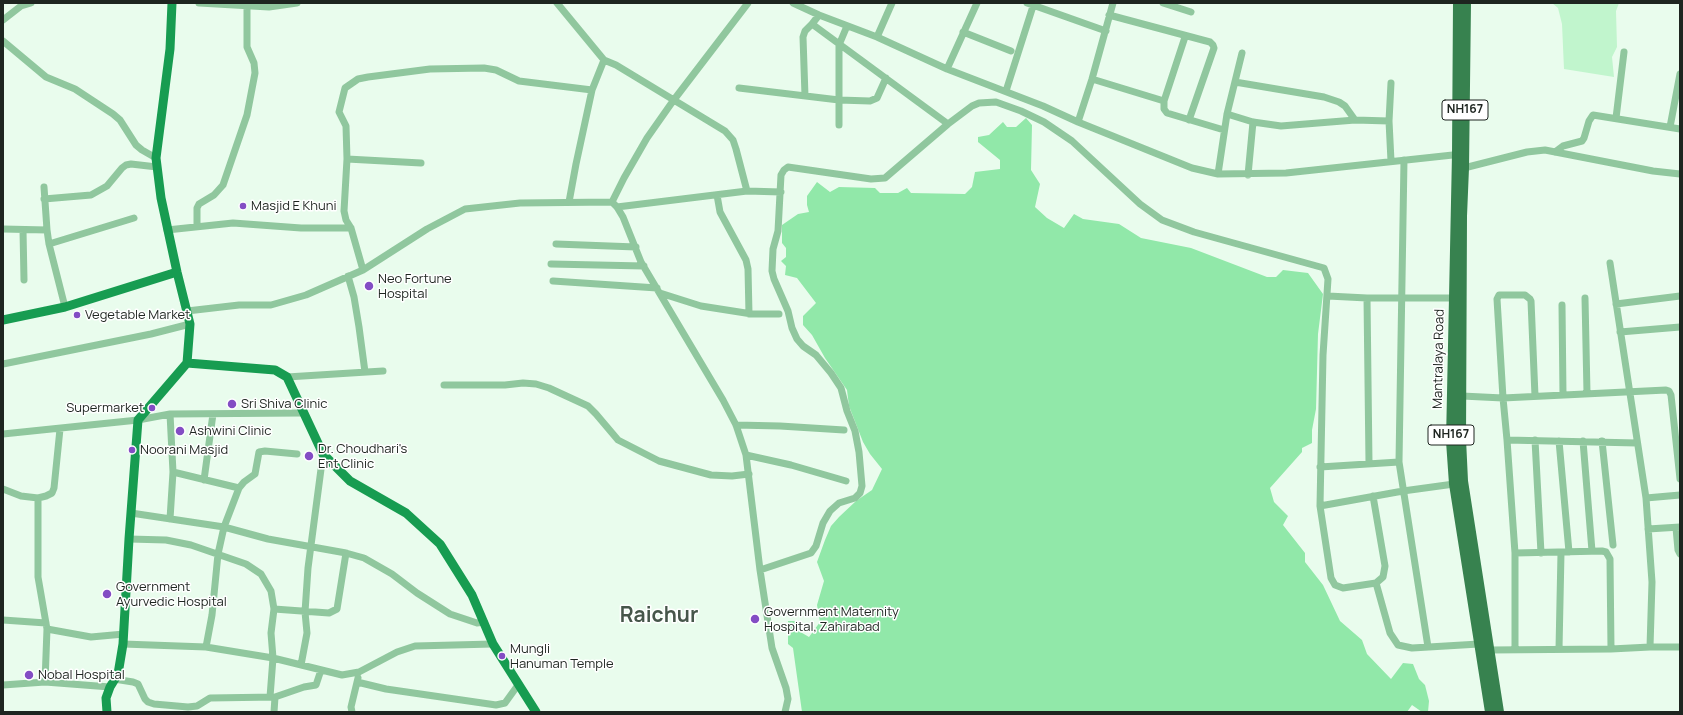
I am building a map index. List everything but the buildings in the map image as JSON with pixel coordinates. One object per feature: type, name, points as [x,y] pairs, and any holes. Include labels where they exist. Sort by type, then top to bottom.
[{"type":"highway","name":"Mantralaya Road","points":[[1458,3],[1460,154],[1453,298],[1451,434],[1454,484],[1490,712]]},
{"type":"highway","name":"NH167","points":[[1464,168],[1460,154],[1466,3]]},
{"type":"highway","name":"Mantralaya Road","points":[[1464,168],[1462,216],[1462,481],[1499,712]]},
{"type":"main road","points":[[107,712],[106,698],[112,683],[118,674],[123,644],[138,420],[187,363],[190,324],[167,230],[156,162],[170,49],[172,3]]},
{"type":"main road","points":[[3,320],[65,307],[177,272]]},
{"type":"main road","points":[[187,363],[275,370],[287,377],[323,454],[350,481],[406,513],[440,544],[472,595],[493,644],[536,712]]},
{"type":"street","points":[[3,20],[21,6],[31,3]]},
{"type":"street","points":[[199,3],[247,7],[269,7],[297,3]]},
{"type":"street","points":[[557,3],[604,60],[726,131],[733,140],[747,191]]},
{"type":"street","points":[[748,3],[673,101],[647,138],[624,178],[615,205],[644,266],[723,400],[736,425],[746,455],[760,570],[772,648],[788,699],[786,712]]},
{"type":"street","points":[[793,3],[819,16],[877,37],[947,69],[1006,91],[1192,168],[1218,174],[1248,175],[1293,173],[1460,154]]},
{"type":"street","points":[[877,37],[892,3]]},
{"type":"street","points":[[947,69],[977,3]]},
{"type":"street","points":[[1078,122],[1092,79],[1113,3]]},
{"type":"street","points":[[1163,3],[1191,12]]},
{"type":"street","points":[[1006,91],[1032,4],[1106,31]]},
{"type":"street","points":[[197,226],[197,208],[199,204],[214,195],[223,185],[247,115],[255,73],[254,63],[247,47],[247,7]]},
{"type":"street","points":[[1109,15],[1185,37],[1210,42],[1214,48],[1189,120]]},
{"type":"street","points":[[805,96],[805,31],[819,16]]},
{"type":"street","points":[[812,24],[948,124]]},
{"type":"street","points":[[839,125],[839,45],[847,26]]},
{"type":"street","points":[[963,32],[1011,50]]},
{"type":"street","points":[[1185,37],[1164,101],[1164,109],[1167,113],[1224,130]]},
{"type":"street","points":[[3,40],[46,77],[75,89],[113,114],[120,120],[136,145],[156,162]]},
{"type":"street","points":[[1616,118],[1624,52]]},
{"type":"street","points":[[1218,174],[1227,114],[1242,53]]},
{"type":"street","points":[[569,202],[577,157],[592,90],[604,60]]},
{"type":"street","points":[[363,270],[351,228],[346,220],[344,211],[347,159],[346,126],[339,112],[345,88],[358,79],[430,69],[484,68],[496,70],[519,81],[592,90]]},
{"type":"street","points":[[1670,127],[1680,74]]},
{"type":"street","points":[[739,88],[839,100],[870,101],[877,98],[886,78]]},
{"type":"street","points":[[1092,79],[1164,101]]},
{"type":"street","points":[[1235,82],[1324,97],[1339,102],[1345,106],[1355,120]]},
{"type":"street","points":[[1391,83],[1389,121],[1391,161]]},
{"type":"street","points":[[760,570],[812,553],[830,511],[839,503],[855,498],[860,493],[862,486],[859,452],[855,431],[847,411],[841,388],[816,355],[803,346],[797,339],[792,328],[788,311],[774,279],[772,271],[773,248],[778,230],[781,175],[788,167],[871,179],[886,178],[948,124],[972,106],[987,101],[996,102],[1021,111],[1044,122],[1072,140],[1140,204],[1162,220],[1194,232],[1324,268],[1328,279],[1328,296],[1322,355],[1320,506],[1331,578],[1335,585],[1343,588],[1376,583],[1383,577],[1385,566],[1373,496]]},
{"type":"street","points":[[1227,114],[1253,122],[1286,126],[1355,120],[1389,121]]},
{"type":"street","points":[[1555,152],[1563,146],[1582,141],[1589,121],[1593,115],[1680,129]]},
{"type":"street","points":[[1248,175],[1253,122]]},
{"type":"street","points":[[1464,168],[1536,151],[1555,152],[1653,171],[1680,174]]},
{"type":"street","points":[[347,159],[421,163]]},
{"type":"street","points":[[1404,160],[1399,462],[1428,648]]},
{"type":"street","points":[[44,199],[91,195],[107,186],[126,165],[156,162]]},
{"type":"street","points":[[44,187],[49,244],[65,307]]},
{"type":"street","points":[[187,311],[239,305],[270,305],[306,295],[363,270],[427,228],[465,210],[520,203],[569,202],[615,205],[747,191],[781,192]]},
{"type":"street","points":[[717,195],[720,212],[746,260],[748,269],[749,314]]},
{"type":"street","points":[[49,244],[134,218]]},
{"type":"street","points":[[167,230],[233,223],[301,228],[351,228]]},
{"type":"street","points":[[3,229],[48,230]]},
{"type":"street","points":[[23,230],[24,280]]},
{"type":"street","points":[[556,244],[636,247]]},
{"type":"street","points":[[1610,263],[1646,498],[1652,582],[1650,647]]},
{"type":"street","points":[[551,264],[644,266]]},
{"type":"street","points":[[348,276],[354,297],[365,372]]},
{"type":"street","points":[[553,281],[659,290],[701,306],[749,314],[779,314]]},
{"type":"street","points":[[1515,649],[1515,553],[1497,299],[1503,294],[1525,296],[1531,301],[1535,396]]},
{"type":"street","points":[[1328,296],[1367,298],[1453,298]]},
{"type":"street","points":[[1616,304],[1680,296]]},
{"type":"street","points":[[1367,298],[1369,463]]},
{"type":"street","points":[[1585,298],[1587,394]]},
{"type":"street","points":[[1562,305],[1563,395]]},
{"type":"street","points":[[3,364],[151,334],[190,324]]},
{"type":"street","points":[[1620,332],[1680,327]]},
{"type":"street","points":[[287,377],[383,371]]},
{"type":"street","points":[[444,385],[505,385],[523,383],[543,386],[588,406],[618,440],[659,461],[711,475],[732,476],[749,474]]},
{"type":"street","points":[[1462,396],[1503,398],[1630,391],[1670,391],[1677,411],[1680,479]]},
{"type":"street","points":[[3,434],[138,420],[170,414],[303,413]]},
{"type":"street","points":[[170,414],[173,472],[170,518]]},
{"type":"street","points":[[204,480],[213,414]]},
{"type":"street","points":[[736,425],[844,430]]},
{"type":"street","points":[[3,489],[21,496],[38,498],[52,493],[54,488],[60,428]]},
{"type":"street","points":[[1507,440],[1637,443]]},
{"type":"street","points":[[1535,440],[1541,553]]},
{"type":"street","points":[[1559,441],[1569,552]]},
{"type":"street","points":[[1584,441],[1592,551]]},
{"type":"street","points":[[1602,441],[1614,545]]},
{"type":"street","points":[[206,647],[213,608],[218,554],[224,527],[239,488],[244,482],[255,474],[259,452],[265,450],[297,454]]},
{"type":"street","points":[[301,665],[307,632],[305,612],[311,547],[323,454]]},
{"type":"street","points":[[746,455],[791,465],[846,481]]},
{"type":"street","points":[[1320,467],[1399,462]]},
{"type":"street","points":[[173,472],[239,488]]},
{"type":"street","points":[[1320,506],[1403,490],[1454,484]]},
{"type":"street","points":[[1646,498],[1680,495]]},
{"type":"street","points":[[38,498],[38,577],[47,626],[45,682]]},
{"type":"street","points":[[131,513],[224,527],[268,539],[346,553],[364,558],[392,574],[417,593],[450,614],[477,623],[484,622]]},
{"type":"street","points":[[1648,529],[1678,527],[1678,550],[1680,554]]},
{"type":"street","points":[[129,539],[166,540],[191,545],[246,564],[261,574],[271,591],[274,609],[271,633],[273,658],[272,697],[274,712]]},
{"type":"street","points":[[1515,553],[1606,552],[1610,559],[1611,649]]},
{"type":"street","points":[[274,609],[329,613],[337,609],[346,553]]},
{"type":"street","points":[[1559,649],[1561,553]]},
{"type":"street","points":[[1376,583],[1390,633],[1398,645],[1404,648],[1428,648],[1479,644]]},
{"type":"street","points":[[3,620],[47,626],[91,637],[124,634]]},
{"type":"street","points":[[123,644],[206,647],[273,658],[342,675],[359,672],[397,652],[410,648],[493,644]]},
{"type":"street","points":[[1490,650],[1680,647]]},
{"type":"street","points":[[3,685],[45,682],[133,682],[138,684],[144,699],[148,702],[154,704],[193,707],[210,698],[272,697],[304,687],[316,685],[321,670]]},
{"type":"street","points":[[352,712],[351,707],[359,672]]},
{"type":"street","points":[[357,682],[386,689],[496,705],[506,703],[518,685]]},
{"type":"shaded area","points":[[1552,3],[1619,3],[1616,11],[1617,47],[1612,57],[1614,77],[1564,69],[1562,24],[1558,8]]},
{"type":"shaded area","points":[[1026,118],[1032,125],[1031,170],[1040,184],[1035,207],[1047,218],[1064,228],[1074,214],[1083,219],[1119,224],[1141,238],[1191,248],[1267,277],[1276,277],[1283,270],[1308,273],[1323,294],[1318,334],[1316,409],[1312,430],[1312,443],[1302,448],[1302,452],[1270,488],[1274,502],[1288,516],[1283,525],[1305,553],[1305,562],[1323,585],[1340,621],[1362,640],[1367,654],[1391,679],[1403,663],[1413,664],[1419,679],[1425,685],[1429,701],[1428,712],[1422,712],[1412,705],[1407,712],[802,712],[793,648],[788,644],[788,621],[798,621],[797,630],[809,637],[820,622],[817,605],[824,581],[817,562],[825,540],[831,526],[839,517],[856,501],[872,490],[882,469],[863,442],[849,406],[847,390],[825,358],[812,335],[803,325],[803,316],[816,303],[797,278],[785,275],[786,266],[781,261],[786,257],[786,248],[782,243],[782,225],[798,214],[809,212],[807,196],[817,182],[830,192],[839,187],[875,188],[880,193],[898,193],[907,188],[911,193],[965,194],[972,187],[975,172],[1000,169],[1000,160],[978,142],[978,137],[989,135],[1003,122],[1007,127],[1016,127]]},
{"type":"place","name":"Masjid E Khuni","points":[[243,206]]},
{"type":"place","name":"Neo Fortune Hospital","points":[[369,286]]},
{"type":"place","name":"Vegetable Market","points":[[77,315]]},
{"type":"place","name":"Sri Shiva Clinic","points":[[232,404]]},
{"type":"place","name":"Supermarket","points":[[152,408]]},
{"type":"place","name":"Ashwini Clinic","points":[[180,431]]},
{"type":"place","name":"Noorani Masjid","points":[[132,450]]},
{"type":"place","name":"Dr. Choudhari's Ent Clinic","points":[[309,456]]},
{"type":"place","name":"Government Ayurvedic Hospital","points":[[107,594]]},
{"type":"place","name":"Government Maternity Hospital, Zahirabad","points":[[755,619]]},
{"type":"place","name":"Mungli Hanuman Temple","points":[[502,656]]},
{"type":"place","name":"Nobal Hospital","points":[[29,675]]},
{"type":"district","name":"Raichur","points":[[659,616]]}]
